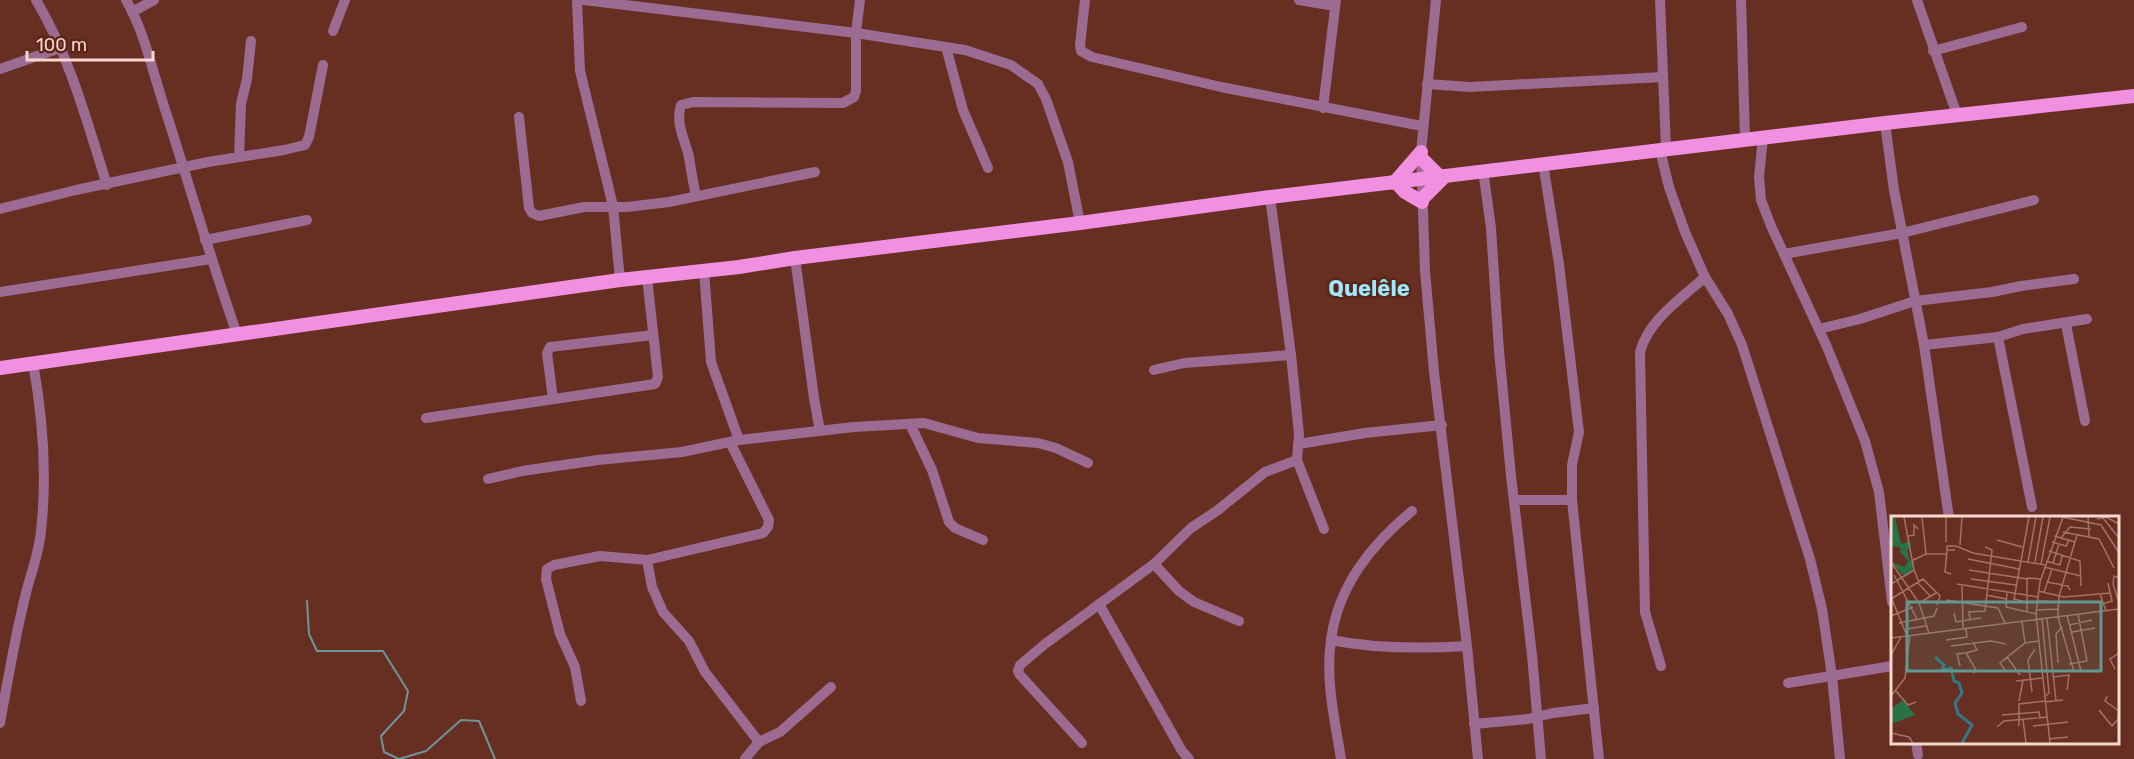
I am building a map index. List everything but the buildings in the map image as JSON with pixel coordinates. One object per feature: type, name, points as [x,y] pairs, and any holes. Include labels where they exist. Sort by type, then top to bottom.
[{"type":"main road","points":[[0,368],[621,280],[1080,224],[1270,197],[1885,123],[2134,96]]},
{"type":"main road","points":[[1396,183],[1421,155],[1443,177]]},
{"type":"main road","points":[[1396,183],[1410,196],[1422,201],[1443,177]]},
{"type":"street","points":[[36,0],[60,48],[83,109],[107,185]]},
{"type":"street","points":[[126,0],[184,168],[211,259],[237,334]]},
{"type":"street","points":[[132,12],[154,0]]},
{"type":"street","points":[[333,31],[345,0]]},
{"type":"street","points":[[577,0],[580,70],[613,206],[621,280]]},
{"type":"street","points":[[584,0],[856,33],[980,53],[1011,65],[1038,84],[1046,99],[1068,162],[1080,224]]},
{"type":"street","points":[[696,196],[689,157],[679,125],[681,105],[693,102],[843,103],[850,101],[856,91],[856,33],[860,0]]},
{"type":"street","points":[[1085,0],[1080,45],[1085,55],[1221,87],[1422,126]]},
{"type":"street","points":[[1299,0],[1335,3],[1323,108]]},
{"type":"street","points":[[1436,0],[1422,126],[1421,180],[1425,271],[1434,372],[1442,425],[1478,759]]},
{"type":"street","points":[[1660,0],[1663,150],[1674,203],[1705,277],[1728,314],[1742,345],[1810,559],[1822,609],[1832,676],[1840,759]]},
{"type":"street","points":[[1742,0],[1745,140]]},
{"type":"street","points":[[1917,0],[1957,115]]},
{"type":"street","points":[[1933,51],[2022,27]]},
{"type":"street","points":[[239,157],[241,104],[247,79],[251,41]]},
{"type":"street","points":[[946,47],[963,110],[988,168]]},
{"type":"street","points":[[0,69],[60,48]]},
{"type":"street","points":[[0,209],[76,190],[305,145],[309,137],[324,65]]},
{"type":"street","points":[[1427,84],[1470,87],[1663,77]]},
{"type":"street","points":[[519,117],[529,208],[538,216],[584,207],[645,205],[815,172]]},
{"type":"street","points":[[1885,123],[1902,233],[1924,345],[1949,516]]},
{"type":"street","points":[[1763,138],[1760,166],[1761,200],[1819,329],[1865,441],[1885,531],[1891,584]]},
{"type":"street","points":[[1543,163],[1559,264],[1579,432],[1572,465],[1572,500],[1599,759]]},
{"type":"street","points":[[1483,170],[1491,228],[1499,351],[1541,759]]},
{"type":"street","points":[[1270,197],[1290,354],[1299,444],[1297,459],[1324,529]]},
{"type":"street","points":[[1784,254],[1902,233],[2034,200]]},
{"type":"street","points":[[205,240],[307,220]]},
{"type":"street","points":[[795,258],[820,431]]},
{"type":"street","points":[[0,292],[211,259]]},
{"type":"street","points":[[581,701],[575,667],[560,634],[546,579],[548,569],[554,565],[600,556],[647,560],[763,533],[768,527],[769,520],[734,441],[711,362],[704,271]]},
{"type":"street","points":[[1660,666],[1646,612],[1640,352],[1648,332],[1657,320],[1705,277]]},
{"type":"street","points":[[426,418],[655,384],[658,377],[647,278]]},
{"type":"street","points":[[1819,329],[1860,319],[1915,301],[2074,279]]},
{"type":"street","points":[[1924,345],[1998,337],[2039,326],[2087,320]]},
{"type":"street","points":[[2066,324],[2085,421]]},
{"type":"street","points":[[553,399],[547,353],[550,347],[653,335]]},
{"type":"street","points":[[1998,337],[2032,507]]},
{"type":"street","points":[[1155,369],[1184,363],[1290,354]]},
{"type":"street","points":[[0,723],[26,593],[41,532],[43,489],[41,430],[39,395],[33,363]]},
{"type":"street","points":[[910,424],[932,471],[949,522],[955,528],[983,540]]},
{"type":"street","points":[[488,479],[537,469],[640,455],[682,452],[734,441],[910,424],[936,425],[978,438],[1038,443],[1056,448],[1088,463]]},
{"type":"street","points":[[1299,444],[1442,425]]},
{"type":"street","points":[[1082,743],[1020,675],[1018,668],[1046,644],[1154,564],[1191,528],[1218,510],[1254,480],[1265,472],[1297,459]]},
{"type":"street","points":[[1514,500],[1572,500]]},
{"type":"street","points":[[1341,759],[1331,696],[1330,640],[1346,588],[1356,570],[1373,547],[1412,511]]},
{"type":"street","points":[[647,560],[654,593],[663,612],[689,641],[705,672],[759,742]]},
{"type":"street","points":[[1154,564],[1179,591],[1194,602],[1239,621]]},
{"type":"street","points":[[1099,604],[1182,751],[1189,759]]},
{"type":"street","points":[[1330,640],[1354,645],[1413,650],[1467,646]]},
{"type":"street","points":[[1788,683],[1891,666]]},
{"type":"street","points":[[745,759],[759,742],[780,732],[831,687]]},
{"type":"street","points":[[1474,724],[1594,708]]},
{"type":"street","points":[[1916,744],[1918,755]]},
{"type":"waterway","points":[[307,601],[309,634],[317,651],[383,651],[408,691],[404,711],[381,736],[384,752],[399,759],[426,751],[461,720],[479,721],[495,759]]},
{"type":"district","name":"Quelêle","points":[[1369,288]]}]
